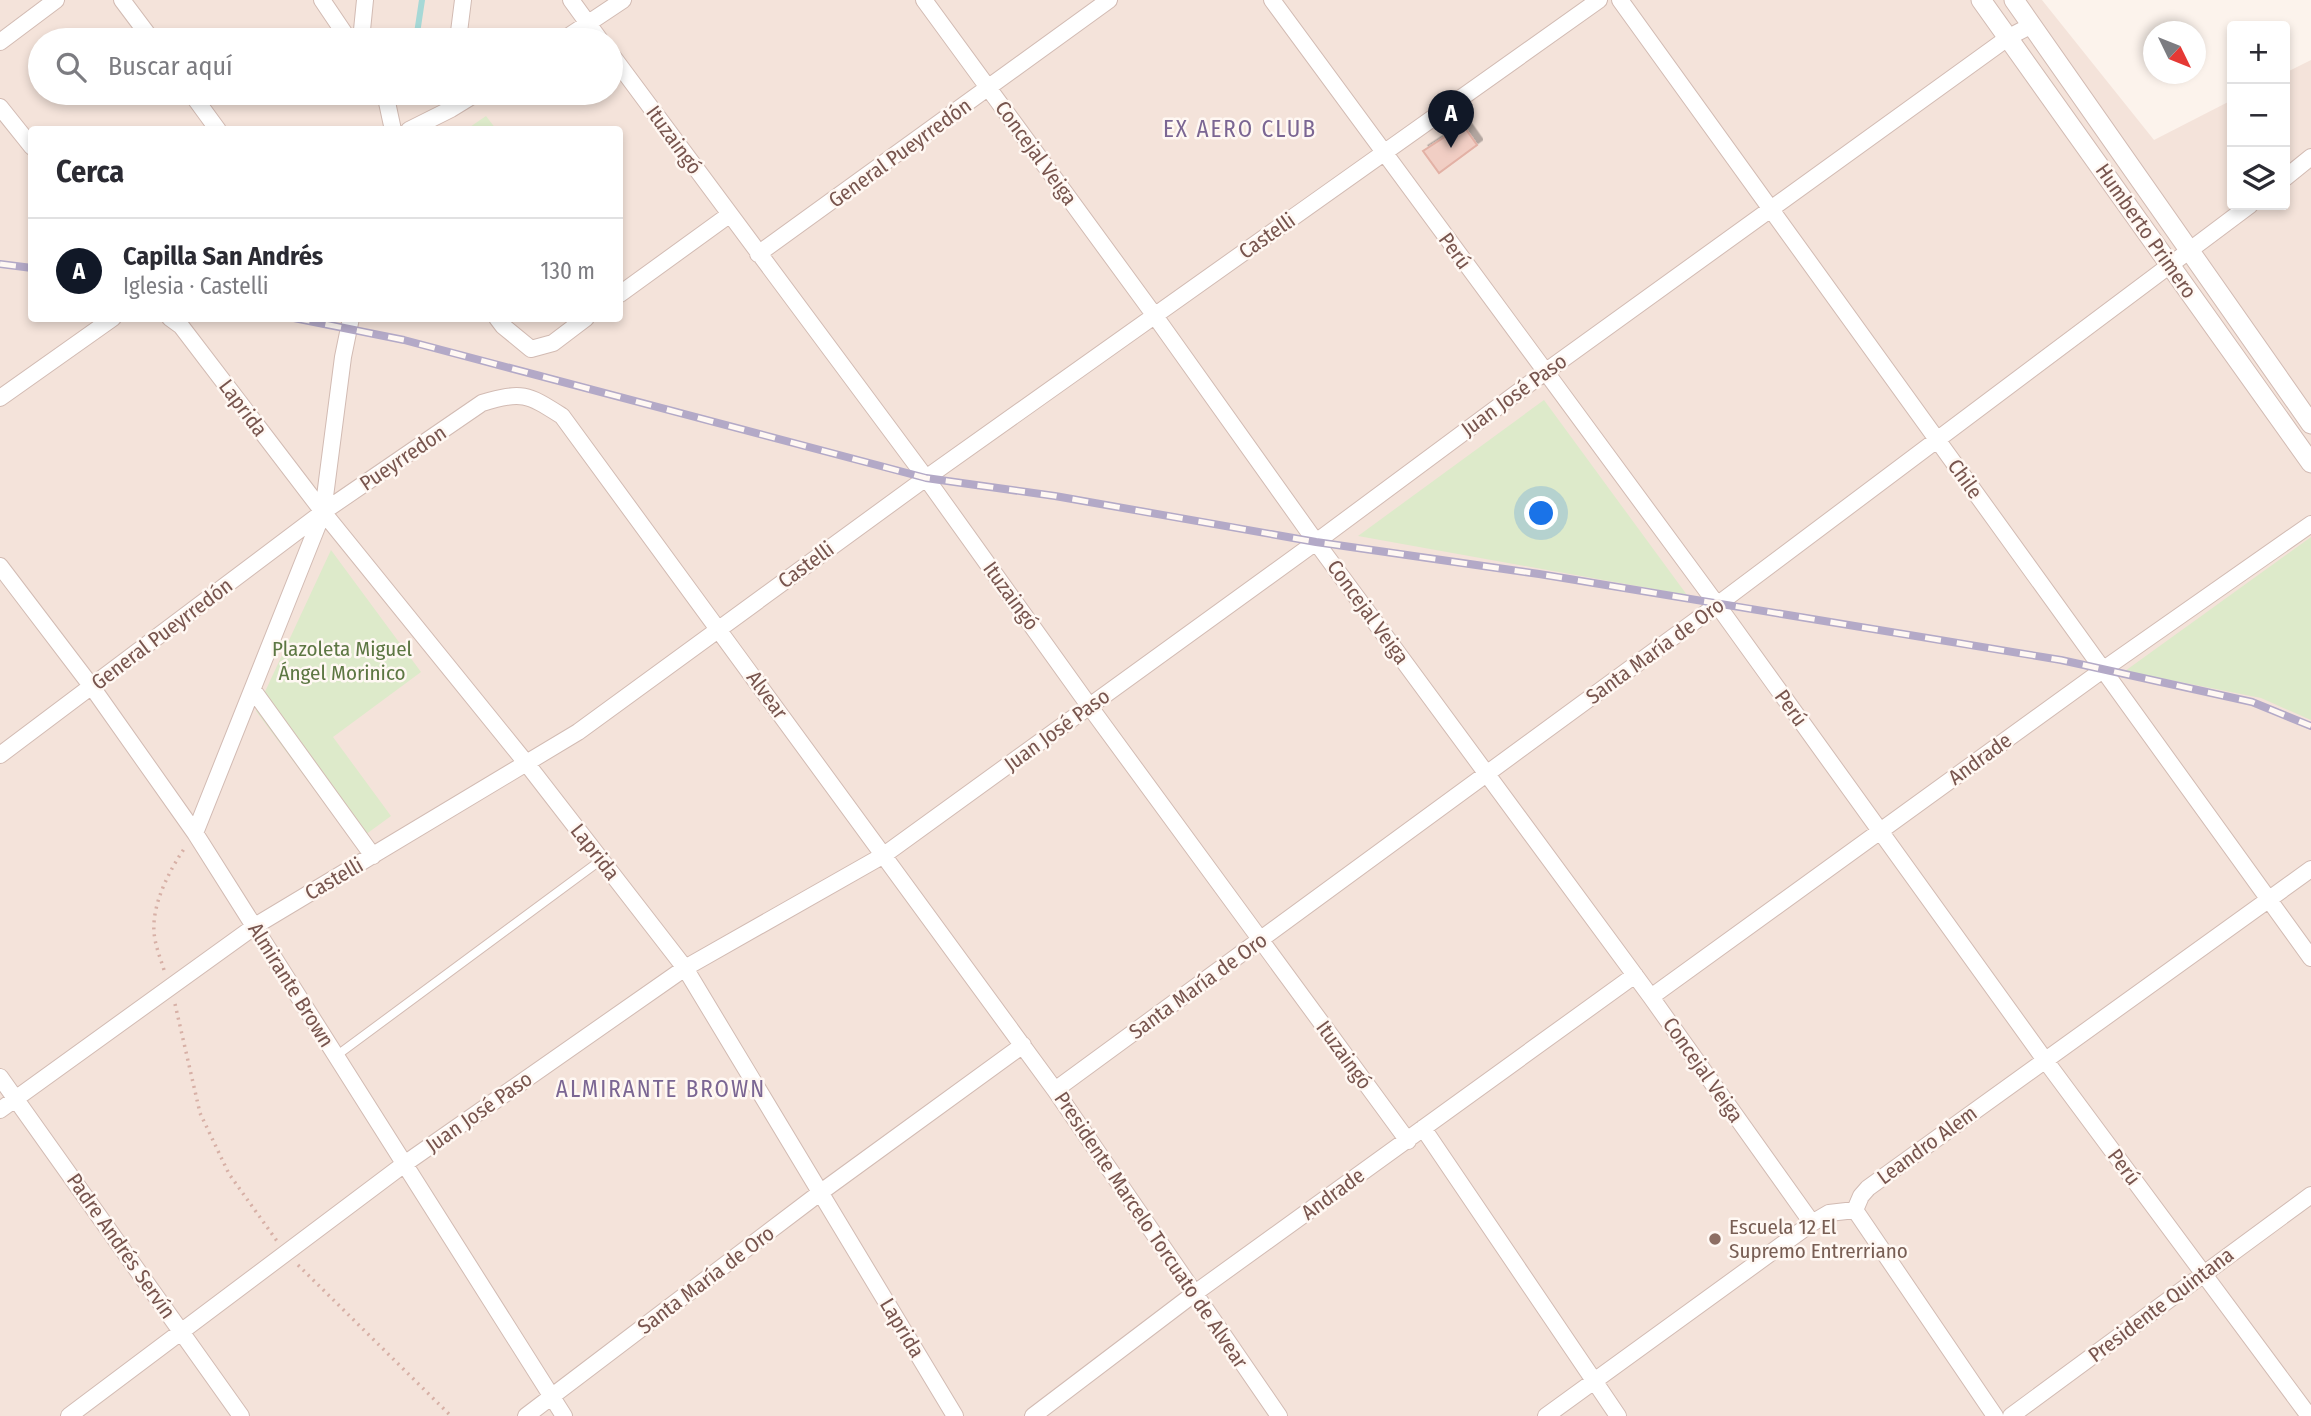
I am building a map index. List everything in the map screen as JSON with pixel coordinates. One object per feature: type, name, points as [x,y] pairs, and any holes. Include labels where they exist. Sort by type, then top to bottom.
[{"type":"street","points":[[0,42],[56,0]]},
{"type":"street","points":[[122,0],[143,28]]},
{"type":"street","points":[[322,0],[341,28]]},
{"type":"street","points":[[362,28],[365,0]]},
{"type":"street","points":[[460,28],[463,0]]},
{"type":"street","points":[[570,0],[592,28]]},
{"type":"street","points":[[582,28],[623,0]]},
{"type":"street","name":"Concejal Veiga","points":[[924,0],[1316,542],[1651,997],[1812,1223]]},
{"type":"street","name":"General Pueyrredón","points":[[758,254],[1109,0]]},
{"type":"street","name":"Perú","points":[[1272,0],[1717,605],[2045,1060],[2309,1416]]},
{"type":"street","name":"Castelli","points":[[0,1110],[254,926],[578,732],[926,478],[1599,0]]},
{"type":"street","name":"Chile","points":[[1620,0],[2311,958]]},
{"type":"street","name":"Humberto Primero","points":[[1981,0],[2311,463]]},
{"type":"street","name":"Humberto Primero","points":[[2014,0],[2311,424]]},
{"type":"street","name":"Juan José Paso","points":[[69,1416],[404,1165],[685,968],[884,855],[1316,542],[1545,372],[2009,37],[2032,25]]},
{"type":"street","name":"Ituzaingó","points":[[623,70],[926,478],[1408,1141]]},
{"type":"street","points":[[200,105],[215,126]]},
{"type":"street","points":[[387,105],[392,126]]},
{"type":"street","points":[[415,126],[446,105]]},
{"type":"street","points":[[0,107],[28,142]]},
{"type":"street","points":[[2290,173],[2311,157]]},
{"type":"street","name":"Santa María de Oro","points":[[1055,1090],[1717,605],[2243,210]]},
{"type":"street","points":[[623,292],[729,215]]},
{"type":"street","points":[[0,398],[107,322]]},
{"type":"street","name":"Laprida","points":[[176,322],[323,512],[527,764],[685,968],[955,1416]]},
{"type":"street","points":[[195,833],[323,512],[343,357],[350,322]]},
{"type":"street","points":[[500,322],[531,349],[553,342],[580,322]]},
{"type":"street","name":"Alvear","points":[[482,403],[510,395],[535,398],[562,416],[1023,1045]]},
{"type":"street","name":"Pueyrredon","points":[[323,512],[482,403]]},
{"type":"street","name":"General Pueyrredón","points":[[0,755],[323,512]]},
{"type":"street","name":"Andrade","points":[[1651,997],[2104,669],[2311,524]]},
{"type":"street","name":"Almirante Brown","points":[[0,566],[92,687],[195,833],[564,1416]]},
{"type":"street","points":[[253,690],[373,856]]},
{"type":"street","name":"Leandro Alem","points":[[1855,1210],[1868,1188],[2311,869]]},
{"type":"street","name":"Andrade","points":[[1033,1416],[1195,1293],[1635,975]]},
{"type":"street","name":"Santa María de Oro","points":[[526,1416],[821,1192],[1023,1045]]},
{"type":"street","name":"Presidente Marcelo Torcuato de Alvear","points":[[1023,1045],[1279,1416]]},
{"type":"street","name":"Padre Andrés Servín","points":[[0,1077],[241,1416]]},
{"type":"street","points":[[1423,1128],[1618,1416]]},
{"type":"street","name":"Presidente Quintana","points":[[2011,1416],[2311,1195]]},
{"type":"street","points":[[1546,1416],[1812,1223],[1829,1213],[1855,1210],[1995,1416]]},
{"type":"lane","points":[[335,1056],[601,860]]},
{"type":"path","points":[[195,833],[173,866],[155,912],[154,931],[157,950],[171,987],[200,1113],[229,1174],[285,1252],[372,1341],[451,1416]]},
{"type":"shaded area","points":[[0,0],[2042,0],[2154,140],[2227,103],[2227,210],[2290,210],[2290,70],[2311,60],[2311,1416],[0,1416]]},
{"type":"green space","points":[[486,116],[494,126],[471,126]]},
{"type":"green space","points":[[1544,400],[1687,595],[1358,536]]},
{"type":"green space","points":[[2311,537],[2311,720],[2261,698],[2125,671]]},
{"type":"green space","name":"Plazoleta Miguel Ángel Morinico","points":[[331,550],[421,672],[333,737],[391,816],[354,843],[256,711]]},
{"type":"building","points":[[1463,125],[1477,145],[1439,173],[1423,151]]},
{"type":"waterway","points":[[418,28],[422,0]]},
{"type":"railway","points":[[0,264],[28,268]]},
{"type":"railway","points":[[314,322],[404,340],[926,478],[1055,496],[1316,542],[1539,574],[2061,660],[2252,702],[2311,726]]},
{"type":"place","name":"Capilla San Andrés","points":[[1451,148]]},
{"type":"place","name":"Escuela 12 El Supremo Entrerriano","points":[[1715,1239]]},
{"type":"district","name":"EX AERO CLUB","points":[[1240,129]]},
{"type":"district","name":"ALMIRANTE BROWN","points":[[661,1089]]}]
